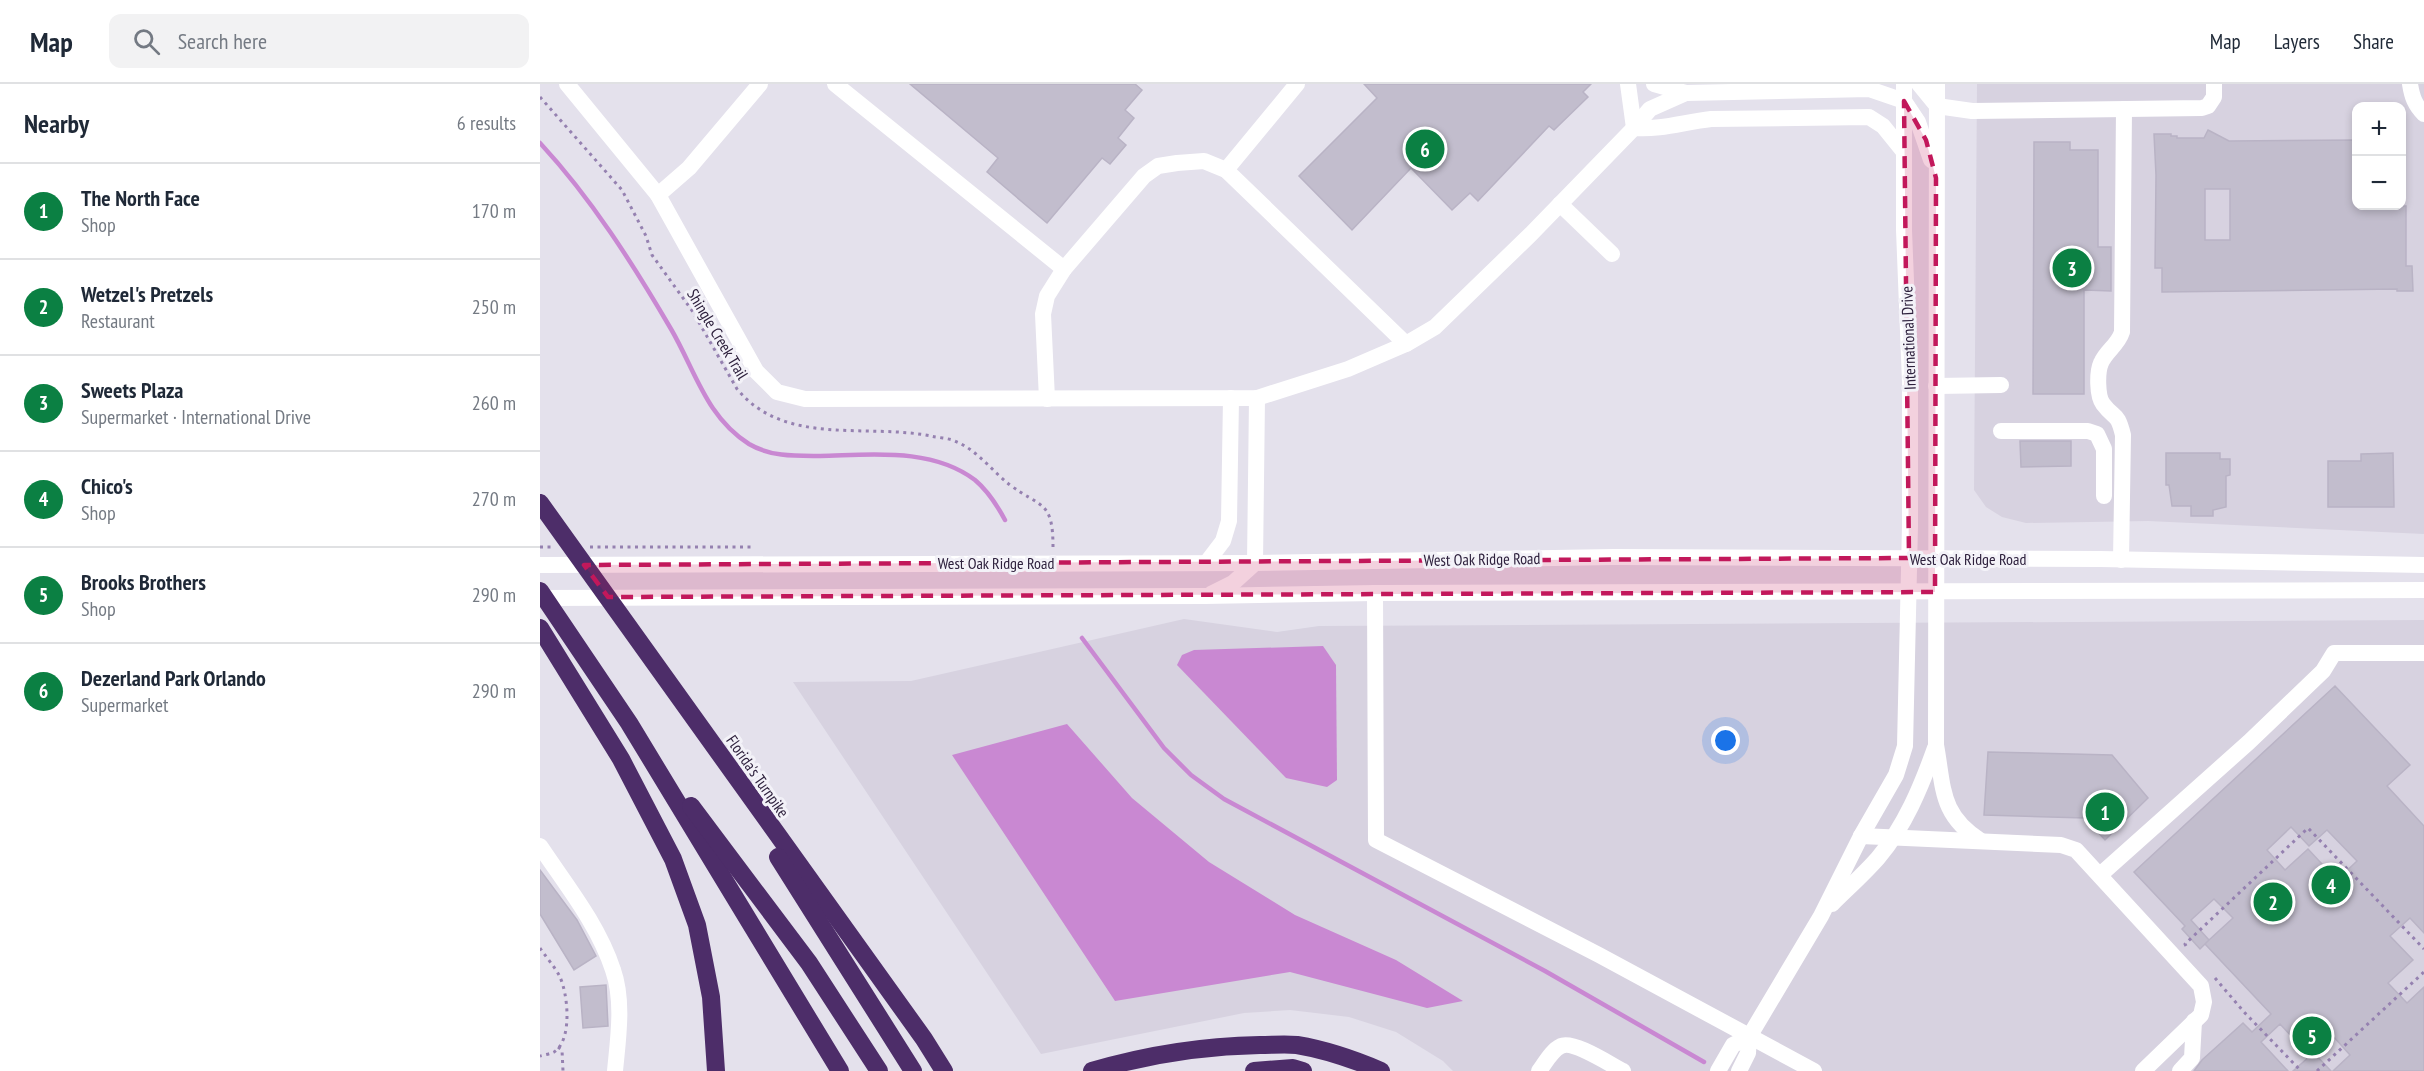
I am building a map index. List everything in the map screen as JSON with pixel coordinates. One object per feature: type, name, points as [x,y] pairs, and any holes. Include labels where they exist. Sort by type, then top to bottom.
[{"type":"highway","name":"Florida's Turnpike","points":[[540,503],[946,1071]]},
{"type":"highway","points":[[540,591],[629,723],[840,1071]]},
{"type":"highway","points":[[540,628],[621,759],[674,858],[697,925],[711,997],[716,1071]]},
{"type":"highway","points":[[674,692],[913,1071]]},
{"type":"highway","points":[[629,723],[809,963],[879,1071]]},
{"type":"highway","points":[[1092,1071],[1128,1060],[1197,1050],[1295,1045],[1343,1055],[1381,1071]]},
{"type":"highway","points":[[1254,1071],[1293,1068],[1303,1071]]},
{"type":"street","points":[[567,84],[658,195],[756,371],[777,392],[806,399],[1257,398],[1348,369],[1406,344],[1435,327],[1560,204],[1634,128],[1650,108],[1686,93]]},
{"type":"street","points":[[658,195],[689,168],[760,84]]},
{"type":"street","points":[[835,84],[1064,269]]},
{"type":"street","points":[[1226,170],[1297,84]]},
{"type":"street","points":[[1628,84],[1634,128]]},
{"type":"street","points":[[1654,84],[1686,93],[1869,88],[1904,101],[1918,122],[1926,140],[1936,178]]},
{"type":"street","name":"International Drive","points":[[1821,916],[1861,836],[1896,775],[1905,746],[1910,382],[1904,230],[1904,84]]},
{"type":"street","points":[[1919,84],[1937,106],[1972,111],[2202,108],[2208,106],[2214,97],[2214,84]]},
{"type":"street","name":"International Drive","points":[[1936,745],[1937,84]]},
{"type":"street","points":[[2410,84],[2411,96],[2416,106],[2424,114]]},
{"type":"street","points":[[2121,560],[2123,435],[2119,418],[2102,403],[2099,390],[2100,365],[2104,356],[2118,343],[2122,332],[2124,109]]},
{"type":"street","points":[[1634,128],[1655,130],[1687,121],[1711,119],[1869,117],[1883,126],[1904,152]]},
{"type":"street","points":[[1047,399],[1043,314],[1047,296],[1064,269],[1144,176],[1158,166],[1204,161],[1226,170],[1406,344]]},
{"type":"street","points":[[1560,204],[1612,254]]},
{"type":"street","points":[[1936,386],[2001,385]]},
{"type":"street","points":[[1207,562],[1223,541],[1229,521],[1231,398]]},
{"type":"street","points":[[1205,596],[1233,584],[1255,563],[1257,398]]},
{"type":"street","points":[[2001,431],[2088,430],[2097,434],[2104,449],[2104,496]]},
{"type":"street","name":"West Oak Ridge Road","points":[[540,565],[1255,563],[1614,557],[1935,558],[2424,565]]},
{"type":"street","name":"West Oak Ridge Road","points":[[540,598],[2424,590]]},
{"type":"street","points":[[1375,593],[1376,840],[1599,955],[1814,1071]]},
{"type":"street","points":[[2100,875],[2249,742],[2323,671],[2334,653],[2424,652]]},
{"type":"street","points":[[1739,1071],[1748,1053],[1749,1037],[1821,916],[1877,860],[1894,837],[1921,788],[1936,745]]},
{"type":"street","points":[[1936,745],[1947,805],[1962,829],[1981,841]]},
{"type":"street","points":[[1861,836],[2070,847],[2086,859],[2201,986],[2204,1002],[2201,1015],[2143,1071]]},
{"type":"street","points":[[540,846],[594,926],[614,971],[620,1021],[615,1071]]},
{"type":"street","points":[[2180,1071],[2192,1058],[2194,1021]]},
{"type":"street","points":[[1718,1071],[1733,1045],[1749,1037]]},
{"type":"street","points":[[1539,1071],[1558,1047],[1569,1044],[1623,1071]]},
{"type":"path","name":"Shingle Creek Trail","points":[[540,97],[622,190],[646,236],[652,255],[693,312],[737,389],[746,400],[767,414],[792,426],[919,434],[957,442],[977,455],[1007,483],[1044,506],[1050,517],[1053,547]]},
{"type":"path","points":[[2190,950],[2185,944],[2308,828],[2424,950]]},
{"type":"path","points":[[540,948],[560,976],[566,994],[568,1012],[565,1030],[558,1047],[554,1052],[540,1056]]},
{"type":"path","points":[[2317,1071],[2424,972]]},
{"type":"path","points":[[2211,974],[2301,1071]]},
{"type":"path","points":[[558,1047],[562,1050],[563,1071]]},
{"type":"highlighted area","points":[[1904,101],[1926,140],[1936,178],[1935,592],[608,597],[584,565],[1909,558]]},
{"type":"shaded area","points":[[1977,84],[2424,84],[2424,534],[2148,521],[2026,523],[2002,517],[1986,507],[1974,490]]},
{"type":"shaded area","points":[[1184,619],[1277,632],[1319,626],[2424,620],[2424,1071],[1453,1071],[1443,1061],[1396,1032],[1349,1017],[1290,1010],[1244,1013],[1041,1054],[793,682],[911,681]]},
{"type":"shaded area","points":[[1323,646],[1336,665],[1337,780],[1327,787],[1286,778],[1177,665],[1182,655],[1194,650]]},
{"type":"shaded area","points":[[1067,724],[1132,798],[1209,862],[1295,915],[1396,960],[1463,1001],[1427,1008],[1290,972],[1115,1001],[952,755]]},
{"type":"building","points":[[910,84],[1135,84],[1142,90],[1125,110],[1134,118],[1118,138],[1126,145],[1110,164],[1102,158],[1047,223],[987,172],[998,158]]},
{"type":"building","points":[[1364,84],[1591,84],[1583,92],[1588,97],[1554,130],[1549,126],[1478,201],[1470,193],[1452,210],[1411,168],[1352,230],[1299,176],[1377,98]]},
{"type":"building","points":[[2208,130],[2229,141],[2352,140],[2352,210],[2406,210],[2406,266],[2412,266],[2413,291],[2397,291],[2397,289],[2162,292],[2162,268],[2155,268],[2154,134],[2171,134],[2177,138],[2204,138]],"holes":[[[2205,189],[2230,189],[2230,240],[2205,240]]]},
{"type":"building","points":[[2034,142],[2070,142],[2070,150],[2098,150],[2098,247],[2111,247],[2111,291],[2084,290],[2084,394],[2033,394]]},
{"type":"building","points":[[2020,441],[2071,441],[2071,466],[2021,467]]},
{"type":"building","points":[[2166,453],[2220,453],[2220,459],[2230,459],[2230,475],[2226,476],[2226,507],[2213,510],[2213,516],[2191,516],[2191,506],[2172,506],[2169,485],[2166,485]]},
{"type":"building","points":[[2393,453],[2394,507],[2328,507],[2328,461],[2361,461],[2361,454]]},
{"type":"building","points":[[2335,686],[2410,765],[2387,786],[2424,826],[2424,933],[2410,918],[2390,936],[2413,960],[2388,983],[2407,1003],[2424,987],[2424,1071],[2333,1071],[2350,1055],[2332,1035],[2313,1052],[2331,1071],[2293,1071],[2310,1056],[2280,1024],[2261,1042],[2288,1071],[2194,1071],[2202,1060],[2243,1023],[2252,1032],[2271,1014],[2205,944],[2200,949],[2182,929],[2185,926],[2134,872]],"holes":[[[2291,827],[2309,846],[2327,830],[2357,861],[2337,880],[2308,849],[2285,870],[2267,850]],[[2214,899],[2233,918],[2209,940],[2191,920]]]},
{"type":"building","points":[[1988,752],[2112,755],[2148,798],[2105,840],[2085,818],[1984,815]]},
{"type":"building","points":[[540,870],[577,920],[596,956],[574,970],[540,914]]},
{"type":"building","points":[[606,985],[608,1026],[583,1028],[580,987]]},
{"type":"waterway","points":[[540,143],[577,186],[610,232],[671,329],[712,407],[734,433],[757,448],[784,455],[880,454],[939,462],[958,469],[975,480],[992,498],[1005,520]]},
{"type":"waterway","points":[[1082,638],[1164,748],[1191,775],[1224,799],[1545,971],[1704,1062]]},
{"type":"place","name":"Dezerland Park Orlando","points":[[1425,149]]},
{"type":"place","name":"Sweets Plaza","points":[[2072,268]]},
{"type":"place","name":"The North Face","points":[[2105,812]]},
{"type":"place","name":"Chico's","points":[[2331,885]]},
{"type":"place","name":"Wetzel's Pretzels","points":[[2273,902]]},
{"type":"place","name":"Brooks Brothers","points":[[2312,1036]]}]
